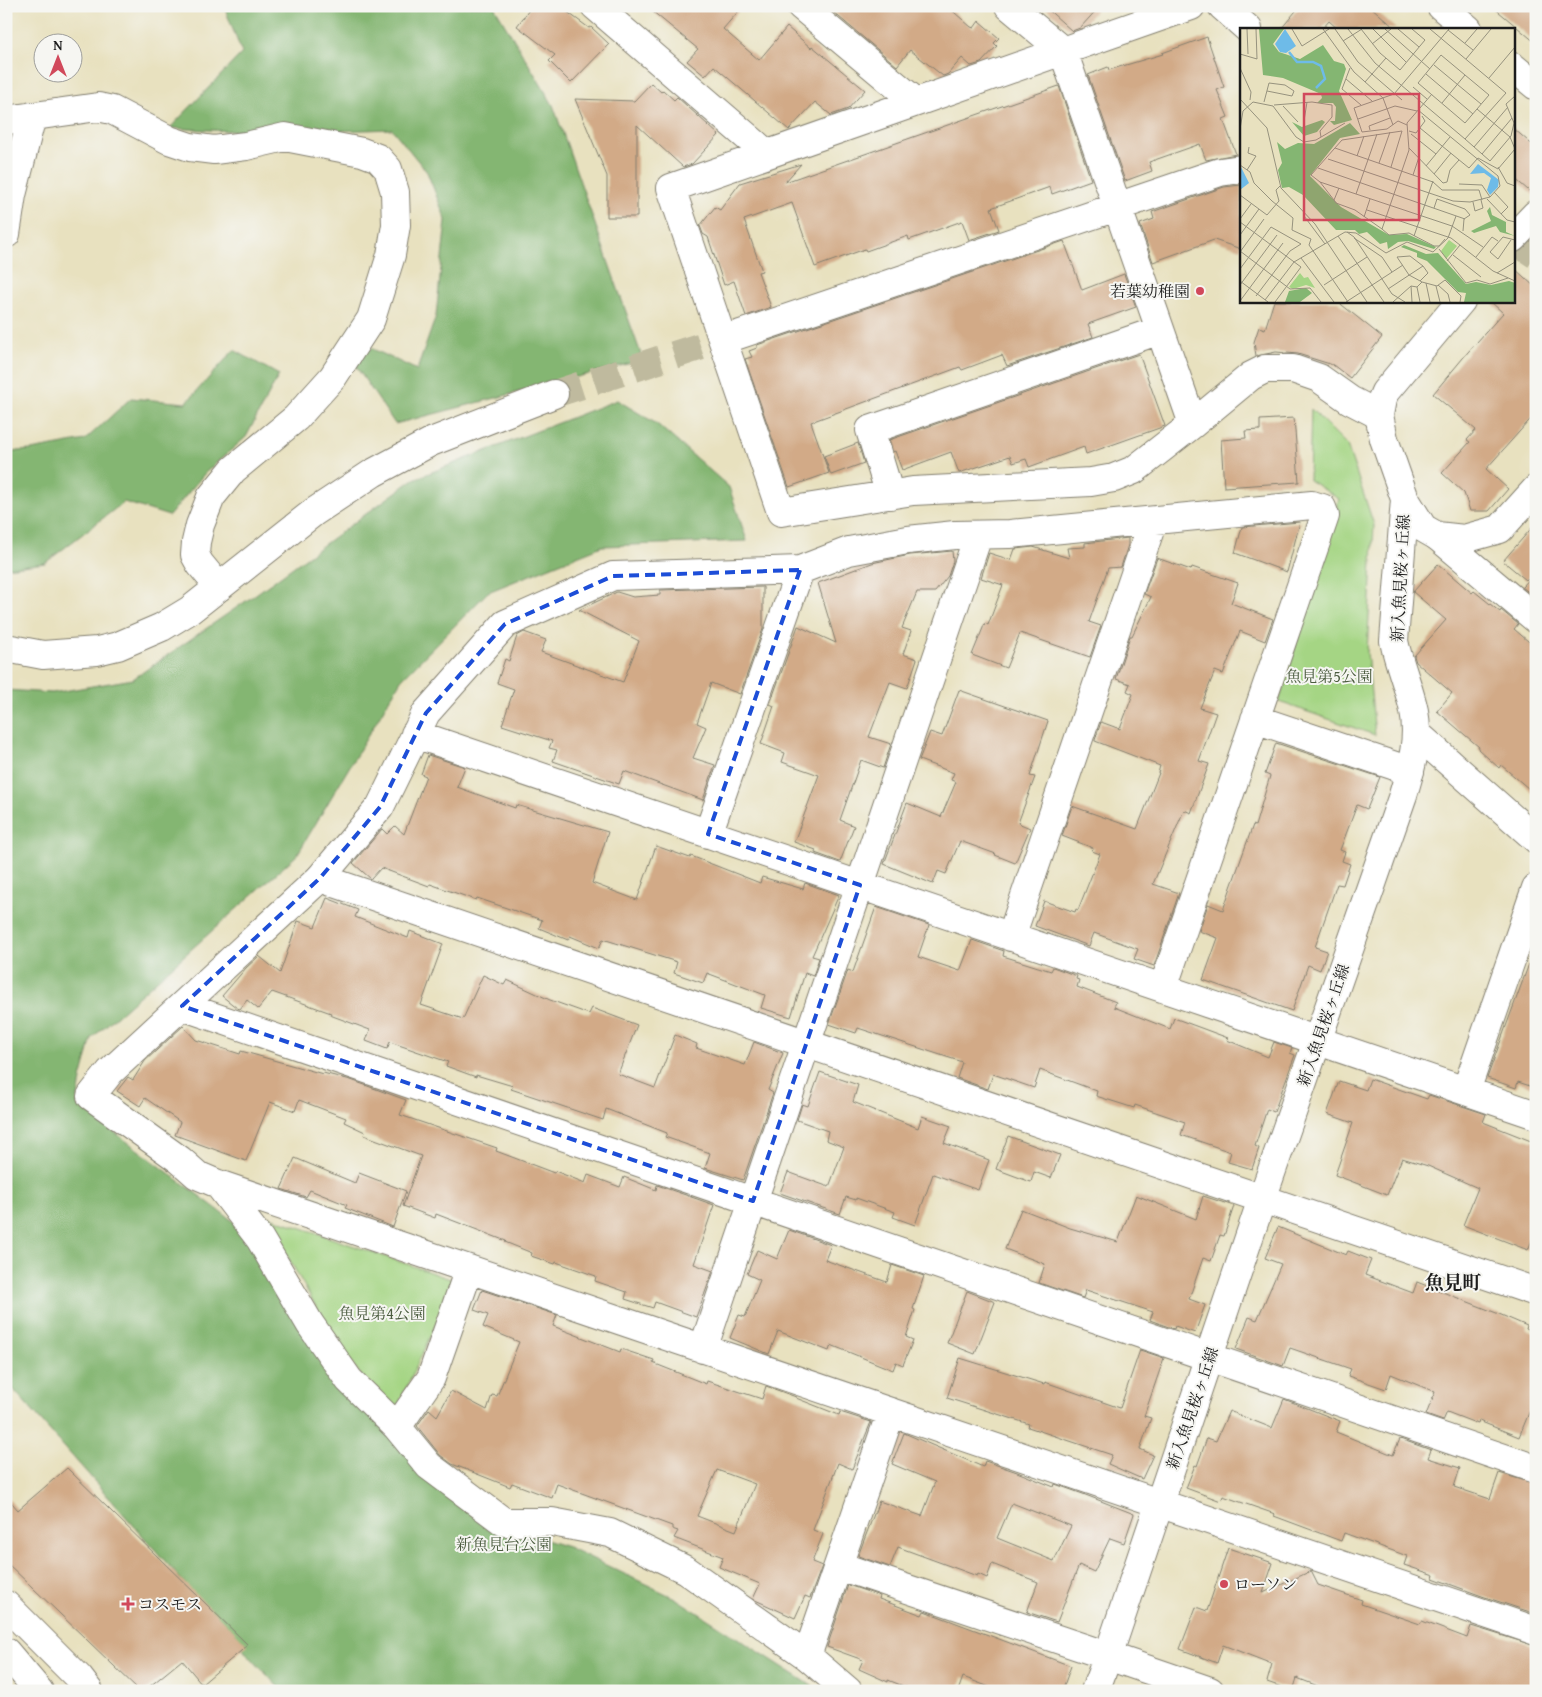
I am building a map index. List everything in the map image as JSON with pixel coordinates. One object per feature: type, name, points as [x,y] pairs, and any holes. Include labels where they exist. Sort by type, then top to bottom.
[{"type":"street","points":[[595,6],[767,154]]},
{"type":"street","points":[[801,6],[916,102]]},
{"type":"street","points":[[1009,6],[1062,51],[1193,424]]},
{"type":"street","points":[[1192,6],[671,188],[781,512],[913,491],[1091,482],[1114,478],[1134,470],[1251,376],[1265,369],[1294,369],[1319,378],[1350,400],[1379,415]]},
{"type":"street","points":[[1222,6],[1247,28]]},
{"type":"street","points":[[1441,6],[1467,28]]},
{"type":"street","points":[[1514,68],[1536,86]]},
{"type":"street","points":[[6,234],[12,195],[19,118],[98,108],[112,110],[169,140],[190,147],[214,150],[246,146],[285,137],[362,152],[378,158],[388,169],[395,192],[396,225],[391,255],[371,319],[333,377],[296,418],[233,470],[211,498],[200,525],[195,555],[219,587]]},
{"type":"street","points":[[722,340],[1220,172],[1240,169]]},
{"type":"street","points":[[1514,237],[1536,214]]},
{"type":"street","name":"新入魚見桜ヶ丘線","points":[[1095,1691],[1415,754],[1414,711],[1394,640],[1405,499],[1384,439],[1379,415],[1385,392],[1459,302]]},
{"type":"street","points":[[890,495],[870,430],[1160,330]]},
{"type":"street","points":[[6,648],[43,655],[98,651],[118,646],[162,627],[190,610],[314,512],[398,459],[431,442],[554,394]]},
{"type":"street","points":[[1437,536],[1464,539],[1500,529],[1536,489]]},
{"type":"street","points":[[1405,499],[1423,528],[1437,536],[1536,618]]},
{"type":"street","points":[[1163,988],[1325,516],[1322,508],[1312,505],[978,536],[955,535],[908,540],[849,551],[800,570],[613,576],[505,624],[426,713],[380,807],[320,878],[110,1072],[91,1096],[180,1160],[197,1175],[218,1184],[1536,1631]]},
{"type":"street","points":[[1011,937],[1153,520]]},
{"type":"street","points":[[703,1349],[978,536]]},
{"type":"street","points":[[708,834],[800,570]]},
{"type":"street","points":[[1255,719],[1410,771]]},
{"type":"street","points":[[1416,733],[1536,839]]},
{"type":"street","points":[[415,734],[1536,1115]]},
{"type":"street","points":[[320,878],[1536,1292]]},
{"type":"street","points":[[1466,1091],[1536,888]]},
{"type":"street","points":[[182,1006],[1536,1469]]},
{"type":"street","points":[[218,1184],[260,1239],[310,1324],[350,1380],[397,1427],[429,1466],[504,1522],[552,1522],[610,1533],[686,1570],[807,1656],[848,1691]]},
{"type":"street","points":[[397,1427],[431,1378],[469,1269]]},
{"type":"street","points":[[807,1656],[892,1412]]},
{"type":"street","points":[[839,1566],[1210,1691]]},
{"type":"street","points":[[6,1604],[79,1678],[89,1691]]},
{"type":"street","points":[[6,1652],[39,1691]]},
{"type":"highlighted area","points":[[800,570],[708,834],[860,885],[753,1201],[182,1006],[320,878],[380,807],[426,713],[505,624],[613,576]]},
{"type":"green space","points":[[224,6],[494,6],[553,105],[643,360],[395,424],[353,362],[360,343],[417,370],[436,316],[446,220],[427,172],[392,129],[281,132],[170,128],[242,53]]},
{"type":"green space","points":[[234,350],[279,375],[246,437],[205,473],[169,516],[124,502],[45,563],[6,568],[6,452],[31,450],[85,440],[131,398],[186,403]]},
{"type":"green space","name":"新魚見台公園","points":[[617,400],[657,424],[729,487],[747,541],[602,546],[488,592],[401,680],[297,855],[92,1038],[81,1079],[77,1104],[245,1230],[334,1379],[500,1526],[568,1547],[675,1598],[820,1691],[282,1691],[239,1645],[6,1381],[6,690],[52,693],[133,679],[249,599],[414,479]]},
{"type":"green space","name":"魚見第5公園","points":[[1311,409],[1347,445],[1374,525],[1367,652],[1375,735],[1279,702],[1339,499],[1309,480]]},
{"type":"green space","name":"魚見第4公園","points":[[264,1215],[456,1281],[393,1416],[339,1347]]},
{"type":"building","points":[[532,6],[559,6],[589,28],[591,27],[609,44],[571,83],[549,61],[555,55],[517,26]]},
{"type":"building","points":[[646,6],[743,6],[723,29],[759,60],[787,27],[865,90],[848,109],[831,115],[815,102],[789,130],[714,66],[705,76],[687,61],[698,49]]},
{"type":"building","points":[[826,6],[947,6],[971,27],[974,28],[979,21],[999,38],[994,43],[997,46],[981,63],[971,66],[962,58],[948,74],[943,76],[910,50],[897,66]]},
{"type":"building","points":[[1044,6],[1100,6],[1080,28],[1072,31]]},
{"type":"building","points":[[1300,6],[1370,6],[1395,28],[1337,28],[1329,21],[1323,28],[1282,28]]},
{"type":"building","points":[[1492,6],[1536,6],[1536,43]]},
{"type":"building","points":[[1207,37],[1224,87],[1217,90],[1228,117],[1223,119],[1236,154],[1206,160],[1200,144],[1149,162],[1152,171],[1125,181],[1088,75],[1108,67],[1109,70],[1163,54]]},
{"type":"building","points":[[651,83],[661,92],[663,90],[674,100],[677,97],[719,135],[692,164],[683,167],[637,125],[637,217],[607,217],[607,176],[575,99],[634,101]]},
{"type":"building","points":[[1059,86],[1091,180],[1052,194],[1050,187],[991,208],[999,230],[969,240],[962,221],[909,240],[908,236],[815,267],[792,203],[744,220],[762,271],[758,272],[771,307],[746,316],[734,281],[724,285],[708,237],[703,234],[700,226],[715,207],[720,210],[740,183],[801,164],[785,182]]},
{"type":"building","points":[[1514,129],[1536,148],[1536,197],[1514,178]]},
{"type":"building","points":[[1240,185],[1240,249],[1214,240],[1153,262],[1140,224],[1154,219],[1152,212],[1224,187]]},
{"type":"building","points":[[1064,241],[1082,290],[1124,274],[1136,307],[1088,324],[1093,337],[1007,366],[1002,355],[962,370],[960,367],[811,422],[829,473],[789,487],[745,359],[752,357],[749,351],[757,348],[757,345]]},
{"type":"building","points":[[1514,268],[1536,288],[1536,413],[1486,469],[1508,489],[1489,511],[1470,511],[1464,493],[1442,473],[1470,442],[1467,440],[1476,430],[1433,394],[1503,313],[1491,302],[1514,302]]},
{"type":"building","points":[[1274,302],[1338,302],[1382,337],[1350,378],[1333,365],[1298,354],[1276,352],[1256,356],[1254,342],[1259,327],[1265,329]]},
{"type":"building","points":[[1139,354],[1165,426],[1086,454],[1084,447],[1029,467],[1026,459],[1013,463],[1010,456],[959,473],[951,452],[902,470],[895,451],[893,452],[889,440]]},
{"type":"building","points":[[1294,418],[1299,482],[1224,487],[1221,440],[1246,438],[1245,431],[1260,430],[1260,420]]},
{"type":"building","points":[[858,443],[864,463],[831,475],[824,456]]},
{"type":"building","points":[[1300,522],[1287,572],[1235,553],[1242,527]]},
{"type":"building","points":[[1536,523],[1536,569],[1526,580],[1503,561]]},
{"type":"building","points":[[1128,538],[1128,545],[1121,567],[1108,568],[1089,622],[1101,626],[1090,657],[1020,633],[1006,668],[972,655],[985,623],[988,625],[1003,585],[981,578],[989,553],[1011,560],[1015,549],[1033,547],[1069,558],[1067,548],[1085,547],[1085,543]]},
{"type":"building","points":[[952,551],[953,561],[948,576],[935,592],[917,592],[902,628],[911,631],[903,654],[917,659],[907,688],[890,682],[869,737],[891,744],[883,768],[861,760],[840,820],[854,826],[840,862],[815,853],[816,850],[794,842],[819,775],[782,762],[785,753],[761,744],[774,706],[770,704],[798,626],[836,643],[818,583],[872,563],[910,555]]},
{"type":"building","points":[[1157,558],[1191,570],[1192,567],[1238,583],[1231,603],[1273,619],[1265,641],[1240,631],[1223,674],[1215,671],[1200,708],[1216,713],[1199,761],[1209,764],[1191,813],[1184,810],[1153,884],[1179,893],[1154,966],[1134,959],[1138,949],[1094,933],[1089,946],[1035,926],[1044,901],[1075,912],[1076,909],[1078,910],[1100,854],[1092,851],[1093,848],[1062,836],[1072,806],[1137,829],[1159,773],[1160,766],[1095,741],[1101,722],[1120,729],[1133,694],[1127,691],[1130,684],[1116,679],[1130,636],[1132,636],[1151,597],[1144,594]]},
{"type":"building","points":[[1438,564],[1472,593],[1474,591],[1518,624],[1514,629],[1536,648],[1536,795],[1501,765],[1499,768],[1478,749],[1479,747],[1437,711],[1452,693],[1416,662],[1414,656],[1446,620],[1413,592]]},
{"type":"building","points":[[1536,572],[1536,598],[1522,587]]},
{"type":"building","points":[[763,587],[763,629],[740,694],[711,683],[697,723],[706,727],[693,758],[715,765],[703,800],[624,771],[619,784],[553,761],[557,750],[549,748],[552,741],[502,725],[514,689],[497,683],[505,659],[509,661],[517,636],[524,632],[546,640],[541,652],[623,682],[639,641],[579,610],[617,592],[633,597],[660,595],[660,590]]},
{"type":"building","points":[[959,690],[1048,721],[1030,776],[1035,777],[1018,823],[1030,828],[1015,863],[960,841],[946,874],[938,871],[933,884],[884,864],[907,803],[941,817],[956,782],[951,780],[954,773],[919,760],[930,732],[942,736]]},
{"type":"building","points":[[1276,743],[1380,777],[1367,809],[1357,805],[1340,850],[1345,852],[1342,861],[1350,864],[1343,885],[1337,884],[1315,947],[1327,951],[1320,970],[1308,965],[1292,1011],[1203,980],[1218,938],[1199,931],[1208,904],[1223,910],[1253,825],[1255,826],[1270,776],[1265,774]]},
{"type":"building","points":[[428,755],[465,767],[457,787],[515,808],[516,805],[608,832],[592,883],[637,900],[656,846],[690,858],[691,856],[760,883],[762,877],[803,889],[805,883],[839,895],[812,956],[819,958],[813,976],[805,973],[791,1017],[761,1008],[765,995],[707,973],[703,983],[674,973],[677,962],[603,939],[599,948],[570,936],[568,940],[539,928],[542,920],[477,898],[476,900],[430,884],[429,886],[381,868],[371,879],[353,863],[382,829],[387,834],[395,826],[404,834],[426,776],[421,774]]},
{"type":"building","points":[[327,898],[358,910],[355,917],[408,938],[410,931],[443,944],[421,1005],[463,1019],[483,975],[504,985],[507,980],[550,1000],[589,1014],[592,1008],[637,1025],[618,1074],[655,1088],[675,1035],[697,1044],[696,1048],[745,1065],[754,1042],[783,1053],[768,1090],[773,1093],[743,1180],[705,1168],[710,1153],[665,1137],[667,1133],[606,1109],[603,1120],[511,1089],[513,1086],[476,1075],[476,1077],[446,1066],[448,1062],[390,1042],[387,1049],[366,1041],[370,1030],[330,1015],[331,1013],[272,992],[258,1009],[247,1000],[240,1009],[237,1008],[222,996],[259,956],[280,973],[298,921],[315,927]]},
{"type":"building","points":[[876,907],[929,925],[918,957],[960,971],[972,940],[1004,951],[1003,956],[1051,971],[1053,967],[1077,976],[1076,979],[1079,980],[1077,987],[1116,1002],[1114,1007],[1170,1029],[1174,1018],[1228,1038],[1227,1040],[1268,1057],[1274,1042],[1292,1048],[1290,1053],[1295,1055],[1274,1112],[1267,1109],[1255,1146],[1259,1148],[1252,1169],[1228,1162],[1231,1152],[1181,1135],[1185,1122],[1135,1105],[1134,1108],[1096,1096],[1097,1091],[1040,1070],[1034,1088],[993,1074],[988,1089],[957,1078],[962,1062],[858,1028],[856,1033],[829,1024],[848,970],[853,972]]},
{"type":"building","points":[[1533,953],[1536,953],[1536,1088],[1518,1082],[1516,1088],[1487,1078]]},
{"type":"building","points":[[183,1026],[196,1040],[240,1054],[241,1051],[351,1080],[406,1100],[400,1115],[497,1148],[496,1151],[554,1173],[555,1171],[585,1183],[588,1175],[620,1187],[624,1177],[656,1190],[657,1185],[714,1205],[694,1264],[713,1271],[696,1317],[655,1302],[653,1308],[625,1299],[627,1292],[595,1281],[596,1276],[556,1262],[555,1264],[531,1256],[532,1253],[506,1241],[436,1214],[435,1218],[403,1206],[421,1156],[364,1135],[365,1132],[344,1122],[346,1118],[299,1100],[295,1111],[270,1102],[246,1161],[175,1135],[180,1122],[145,1098],[140,1106],[117,1091],[128,1077],[133,1080],[145,1061]]},
{"type":"building","points":[[820,1072],[858,1085],[853,1102],[918,1128],[922,1116],[951,1126],[944,1143],[989,1160],[978,1190],[933,1174],[915,1225],[893,1217],[895,1212],[856,1198],[856,1200],[846,1197],[840,1214],[780,1193],[788,1172],[829,1187],[844,1147],[826,1140],[828,1131],[797,1120],[802,1104],[808,1106]]},
{"type":"building","points":[[1370,1079],[1427,1099],[1429,1095],[1486,1114],[1483,1122],[1536,1143],[1536,1230],[1528,1250],[1463,1225],[1478,1188],[1428,1166],[1402,1158],[1387,1195],[1335,1175],[1353,1123],[1327,1114],[1339,1081],[1366,1090]]},
{"type":"building","points":[[1008,1136],[1060,1155],[1051,1178],[1034,1172],[1031,1182],[996,1169]]},
{"type":"building","points":[[295,1158],[355,1183],[359,1173],[406,1191],[393,1227],[345,1208],[347,1205],[310,1190],[306,1197],[281,1189]]},
{"type":"building","points":[[1136,1195],[1196,1219],[1203,1196],[1234,1206],[1224,1236],[1220,1235],[1211,1261],[1203,1258],[1189,1299],[1205,1305],[1195,1333],[1175,1326],[1174,1329],[1150,1320],[1153,1312],[1086,1290],[1083,1298],[1039,1283],[1045,1264],[1005,1249],[1021,1209],[1070,1228],[1118,1242]]},
{"type":"building","points":[[1278,1227],[1346,1255],[1348,1251],[1371,1260],[1365,1275],[1413,1293],[1417,1282],[1527,1326],[1526,1329],[1536,1333],[1536,1396],[1519,1437],[1479,1421],[1478,1424],[1447,1412],[1443,1421],[1426,1415],[1435,1392],[1391,1374],[1386,1389],[1348,1376],[1351,1369],[1290,1348],[1283,1366],[1236,1349],[1249,1317],[1257,1320],[1281,1264],[1265,1258]]},
{"type":"building","points":[[789,1230],[831,1245],[825,1260],[887,1282],[892,1265],[924,1276],[906,1337],[913,1340],[903,1365],[896,1362],[893,1370],[831,1345],[829,1351],[778,1331],[769,1354],[730,1338],[739,1315],[745,1317],[760,1280],[747,1274],[757,1250],[777,1259]]},
{"type":"building","points":[[482,1290],[557,1315],[553,1326],[620,1352],[621,1349],[654,1360],[653,1363],[706,1384],[707,1381],[762,1399],[766,1386],[839,1415],[840,1412],[871,1422],[852,1469],[838,1463],[813,1530],[823,1534],[812,1562],[822,1566],[810,1598],[805,1596],[795,1618],[753,1599],[760,1584],[719,1567],[723,1557],[674,1538],[678,1531],[672,1529],[672,1526],[557,1484],[552,1498],[512,1483],[510,1487],[452,1464],[440,1455],[417,1426],[429,1409],[437,1416],[451,1391],[487,1410],[492,1395],[497,1396],[519,1342],[483,1327],[488,1315],[474,1310]],"holes":[[[717,1470],[755,1484],[736,1531],[697,1516]]]},
{"type":"building","points":[[967,1291],[995,1302],[975,1354],[947,1343]]},
{"type":"building","points":[[1140,1350],[1164,1358],[1144,1416],[1151,1418],[1140,1449],[1153,1455],[1142,1479],[1108,1464],[1112,1455],[1028,1427],[1029,1424],[947,1398],[960,1358],[1044,1384],[1045,1382],[1120,1408]]},
{"type":"building","points":[[1284,1399],[1340,1421],[1336,1432],[1393,1455],[1400,1439],[1431,1450],[1428,1458],[1460,1468],[1454,1487],[1490,1499],[1499,1473],[1536,1484],[1536,1614],[1433,1578],[1434,1575],[1404,1565],[1407,1556],[1344,1533],[1341,1541],[1274,1516],[1275,1514],[1223,1496],[1221,1501],[1186,1488],[1195,1465],[1197,1466],[1207,1438],[1216,1441],[1229,1411],[1272,1428]]},
{"type":"building","points":[[904,1433],[983,1467],[985,1461],[1054,1487],[1055,1484],[1134,1514],[1124,1543],[1110,1538],[1094,1572],[1079,1565],[1057,1622],[1027,1612],[1038,1582],[992,1564],[987,1578],[898,1547],[890,1567],[858,1556],[879,1501],[922,1516],[935,1482],[892,1464]],"holes":[[[1012,1503],[1071,1526],[1054,1561],[997,1538]]]},
{"type":"building","name":"コスモス","points":[[67,1468],[248,1645],[202,1684],[182,1660],[144,1691],[140,1691],[6,1562],[6,1496],[18,1510]]},
{"type":"building","points":[[1228,1548],[1273,1563],[1263,1593],[1311,1571],[1318,1585],[1362,1600],[1361,1604],[1420,1624],[1422,1621],[1467,1638],[1471,1626],[1536,1646],[1536,1681],[1533,1691],[1331,1691],[1297,1678],[1293,1691],[1267,1682],[1272,1664],[1223,1645],[1217,1663],[1180,1649],[1196,1607],[1207,1611]]},
{"type":"building","points":[[848,1585],[880,1596],[879,1599],[922,1615],[924,1611],[1071,1666],[1062,1691],[1000,1691],[963,1677],[958,1691],[916,1691],[888,1680],[888,1682],[859,1669],[863,1660],[827,1647]]},
{"type":"tunnel","points":[[1514,241],[1536,255]]},
{"type":"tunnel","points":[[554,394],[745,332]]},
{"type":"place","name":"若葉幼稚園","points":[[1200,291]]},
{"type":"place","name":"ローソン","points":[[1224,1584]]},
{"type":"place","name":"コスモス","points":[[128,1604]]},
{"type":"district","name":"魚見町","points":[[1453,1282]]}]
